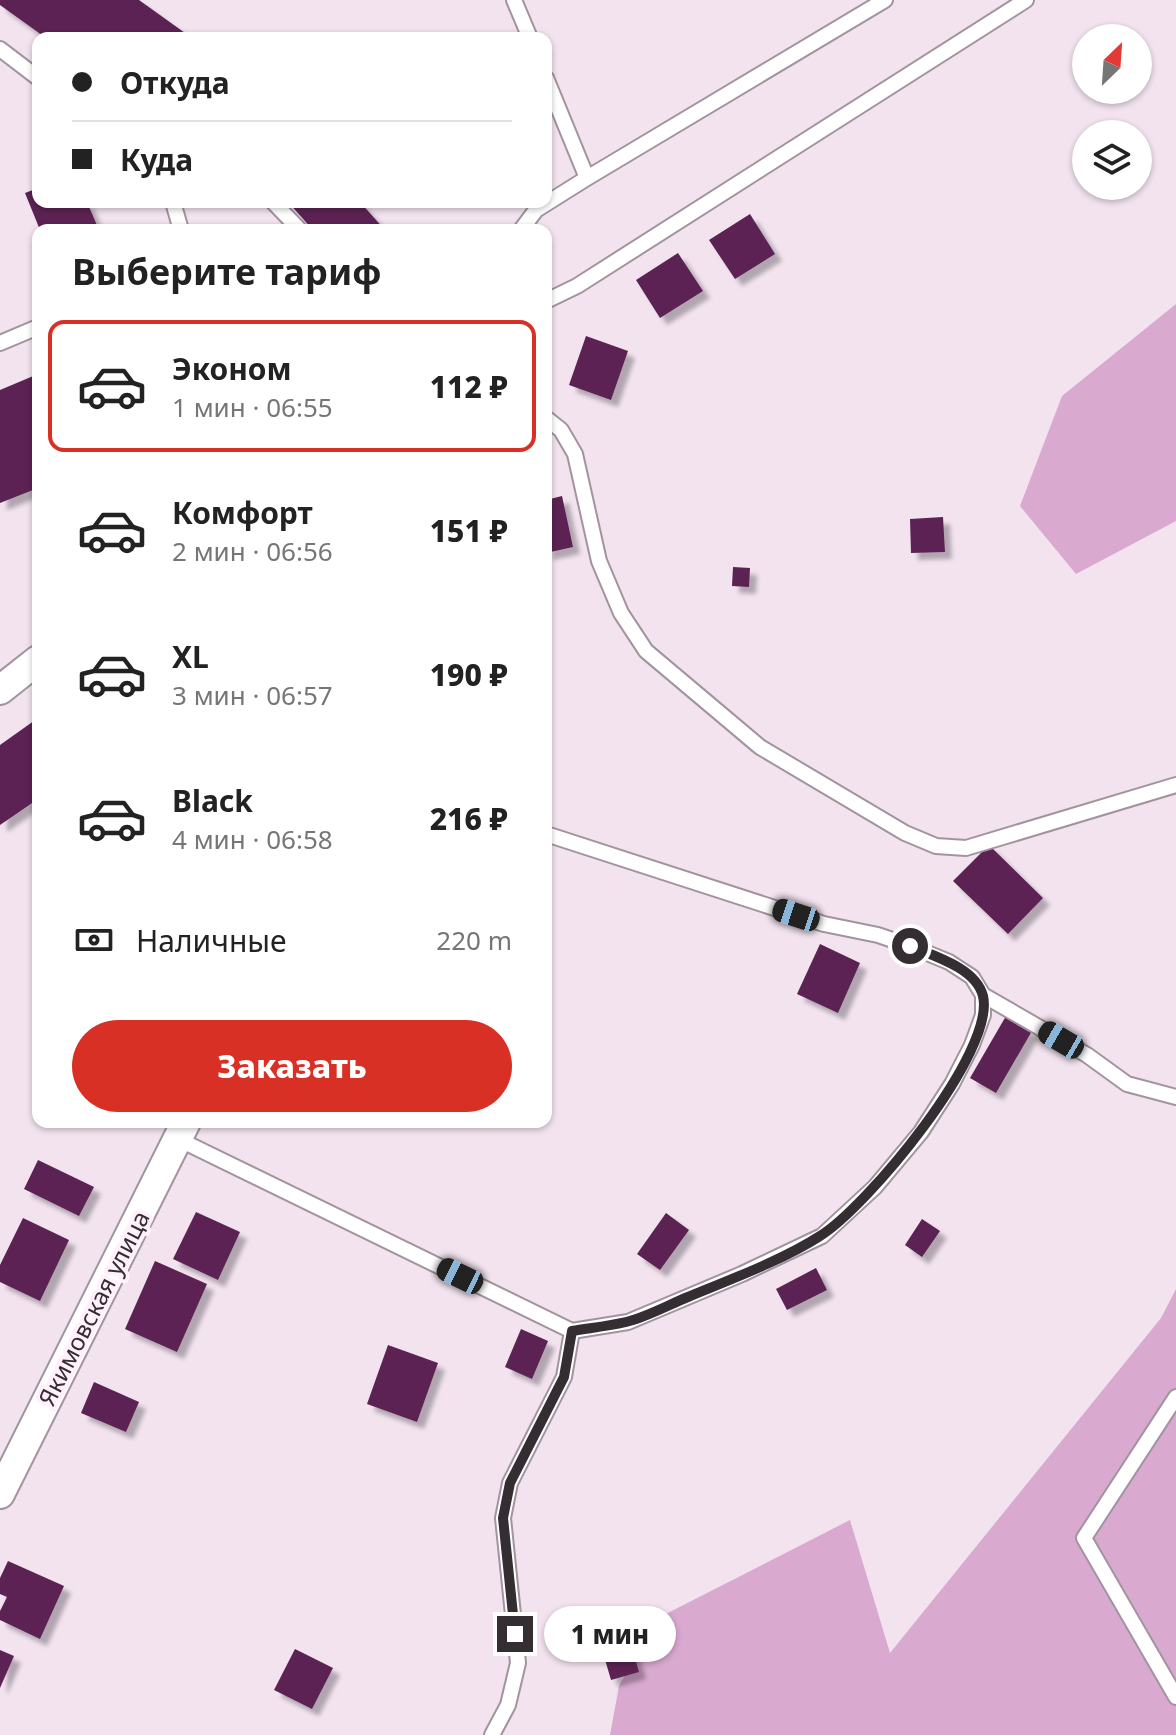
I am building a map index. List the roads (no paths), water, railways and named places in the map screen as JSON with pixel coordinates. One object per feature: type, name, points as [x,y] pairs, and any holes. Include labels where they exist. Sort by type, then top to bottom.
[{"type":"street","points":[[0,690],[32,665]]},
{"type":"street","name":"Якимовская улица","points":[[0,1494],[182,1130]]},
{"type":"lane","points":[[514,0],[527,32]]},
{"type":"lane","points":[[552,200],[885,0]]},
{"type":"lane","points":[[552,298],[577,286],[1026,0]]},
{"type":"lane","points":[[0,49],[32,73]]},
{"type":"lane","points":[[552,93],[587,178]]},
{"type":"lane","points":[[279,208],[294,224]]},
{"type":"lane","points":[[526,224],[539,208]]},
{"type":"lane","points":[[0,343],[32,330]]},
{"type":"lane","points":[[552,423],[561,430],[575,454],[599,561],[621,613],[646,651],[760,747],[905,833],[936,846],[966,848],[1176,785]]},
{"type":"lane","points":[[552,836],[824,924],[878,935],[949,962],[972,977],[983,995],[1087,1055],[1127,1084],[1176,1097]]},
{"type":"lane","points":[[182,1130],[572,1331],[628,1322],[822,1236],[875,1187],[921,1132],[952,1084],[972,1045],[983,1015],[983,995]]},
{"type":"lane","points":[[492,1735],[508,1705],[518,1663],[503,1518],[510,1483],[564,1377],[572,1331]]},
{"type":"lane","points":[[1176,1397],[1084,1538],[1176,1697]]}]
